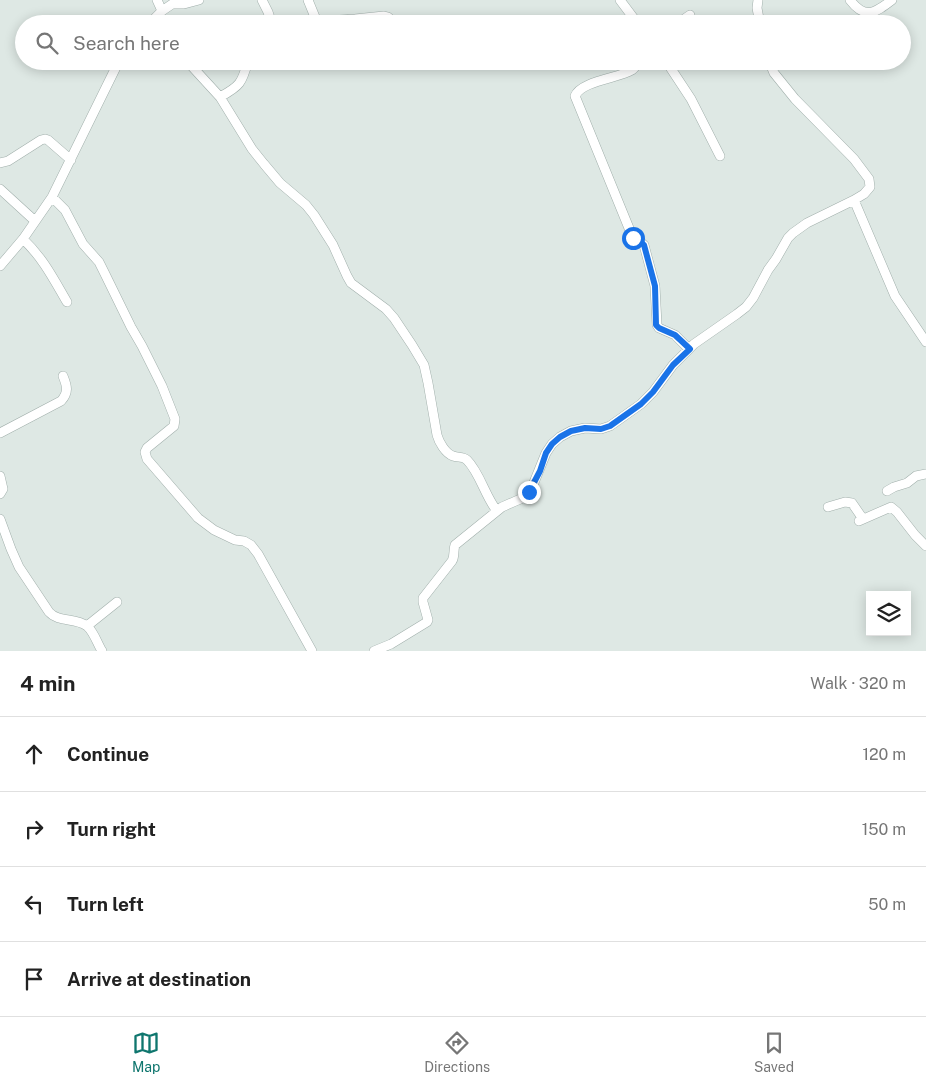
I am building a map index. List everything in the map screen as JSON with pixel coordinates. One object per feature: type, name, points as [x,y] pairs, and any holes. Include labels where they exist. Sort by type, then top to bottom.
[{"type":"street","points":[[157,0],[162,11]]},
{"type":"street","points":[[159,15],[176,2],[184,4],[199,0]]},
{"type":"street","points":[[262,0],[269,15]]},
{"type":"street","points":[[308,0],[314,15]]},
{"type":"street","points":[[620,0],[631,15]]},
{"type":"street","points":[[758,0],[758,15]]},
{"type":"street","points":[[850,0],[856,8],[866,13],[880,10],[892,0]]},
{"type":"street","points":[[0,266],[23,239],[52,197],[115,70]]},
{"type":"street","points":[[195,70],[220,96],[252,149],[264,164],[280,183],[306,205],[314,215],[351,283],[386,309],[394,318],[424,365],[437,435],[440,442],[449,454],[462,457],[468,461],[497,510]]},
{"type":"street","points":[[220,96],[235,89],[245,70]]},
{"type":"street","points":[[632,70],[580,89],[575,96],[633,238],[644,245],[655,286],[656,325],[675,335],[690,349]]},
{"type":"street","points":[[672,70],[691,99],[720,156]]},
{"type":"street","points":[[374,651],[391,644],[427,622],[423,598],[452,561],[455,545],[497,510],[525,497],[540,471],[546,453],[552,444],[571,431],[585,428],[601,429],[610,426],[641,404],[653,392],[673,365],[694,344],[746,307],[788,238],[793,233],[808,223],[854,200],[864,194],[870,187],[869,179],[854,159],[795,99],[773,70]]},
{"type":"street","points":[[0,163],[8,161],[45,139],[71,160]]},
{"type":"street","points":[[0,189],[36,221]]},
{"type":"street","points":[[52,197],[65,210],[83,244],[102,268],[162,386],[173,412],[174,426],[147,448],[145,452],[148,459],[198,518],[214,530],[251,545],[258,554],[312,651]]},
{"type":"street","points":[[854,200],[896,296],[926,342]]},
{"type":"street","points":[[23,239],[46,265],[67,302]]},
{"type":"street","points":[[0,433],[65,397],[68,388],[63,376]]},
{"type":"street","points":[[887,491],[907,483],[916,476],[926,474]]},
{"type":"street","points":[[0,476],[3,489],[0,494]]},
{"type":"street","points":[[828,507],[845,502],[852,503],[861,520],[891,508],[898,512],[926,546]]},
{"type":"street","points":[[0,518],[19,567],[49,612],[55,618],[87,626],[102,651]]},
{"type":"street","points":[[87,626],[117,602]]},
{"type":"route","points":[[529,492],[534,485],[546,453],[552,444],[571,431],[585,428],[601,429],[610,426],[641,404],[653,392],[673,365],[690,349],[675,335],[656,325],[655,286],[647,254],[644,245],[633,238]]}]
